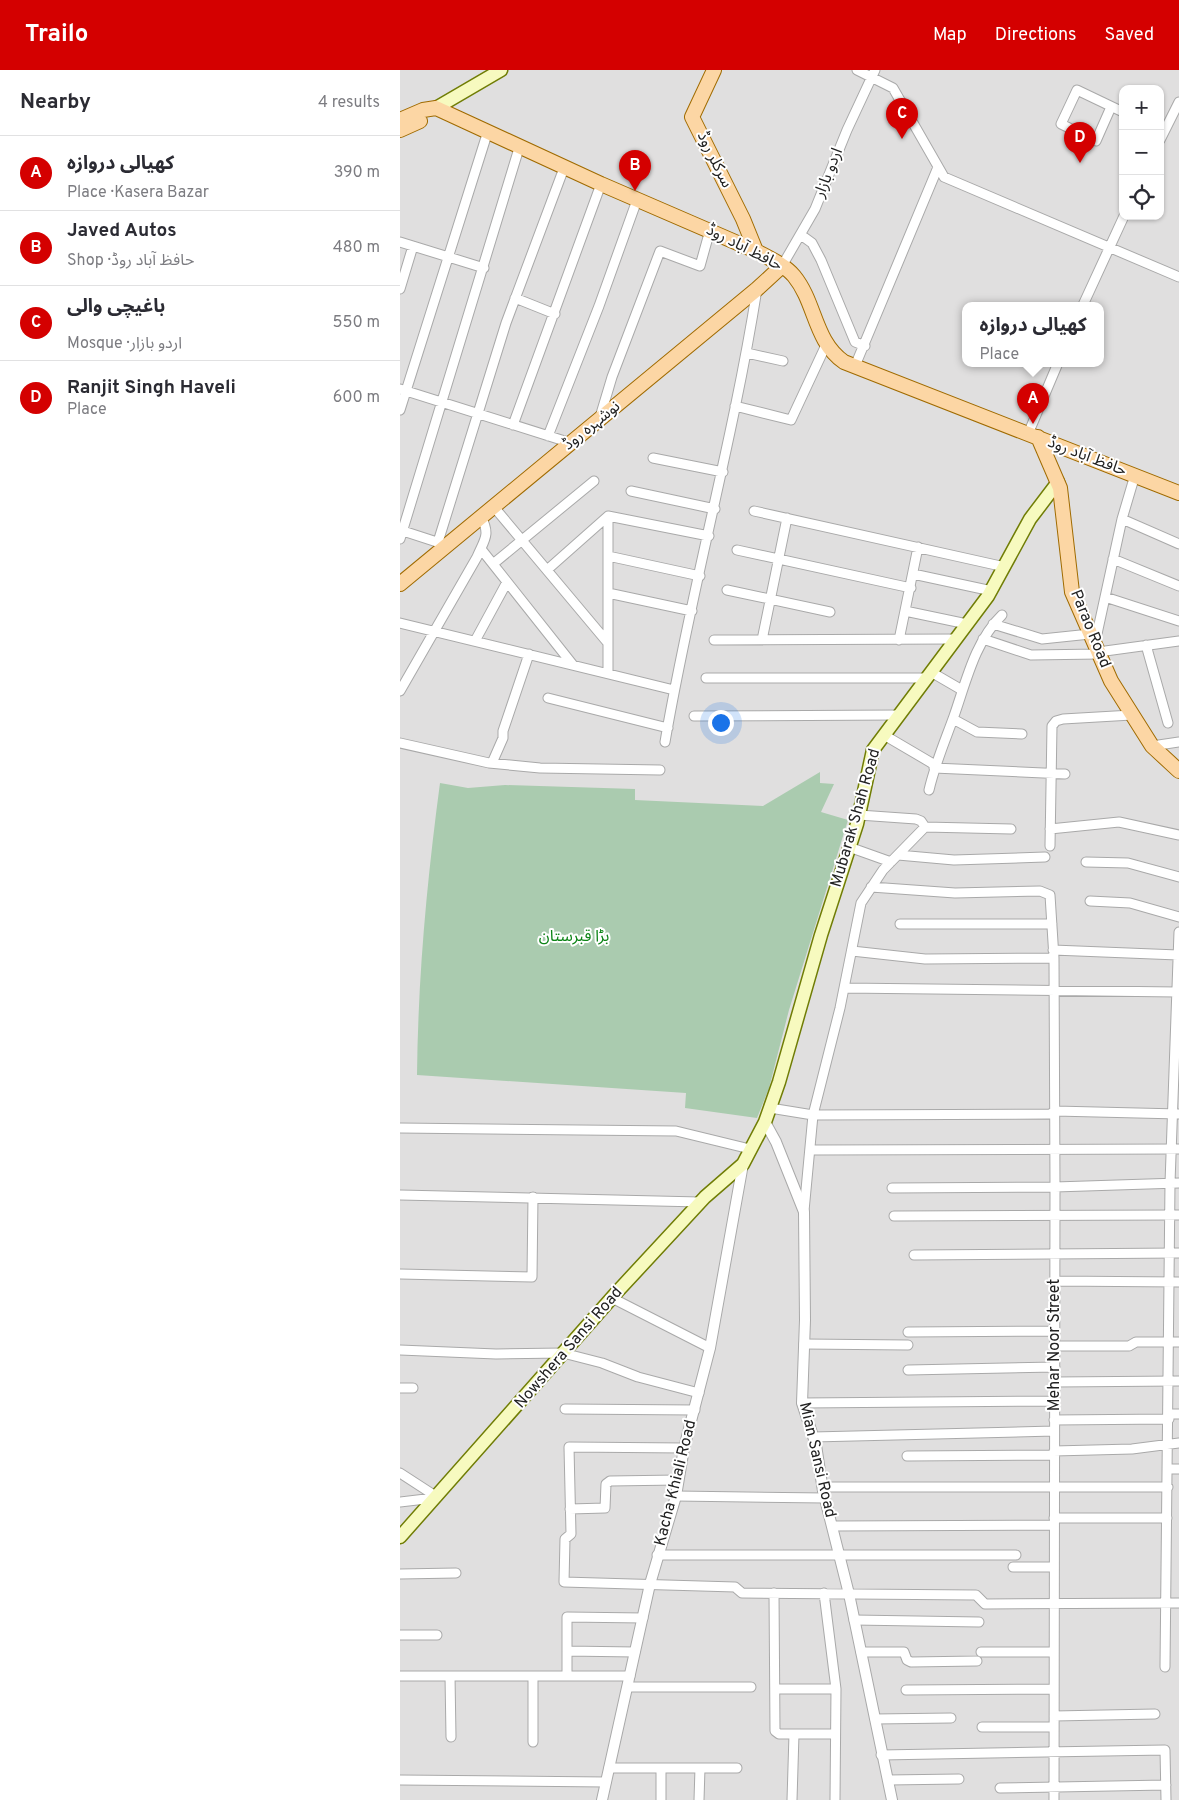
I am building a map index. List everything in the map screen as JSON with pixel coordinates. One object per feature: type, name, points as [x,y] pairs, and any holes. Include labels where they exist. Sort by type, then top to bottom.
[{"type":"main road","points":[[400,130],[426,119],[436,108],[501,70]]},
{"type":"main road","name":"سرکلر روڈ","points":[[714,70],[692,116],[743,219],[756,251]]},
{"type":"main road","points":[[400,120],[423,110],[436,108]]},
{"type":"main road","name":"حافظ آباد روڈ","points":[[436,108],[520,145],[564,168],[756,251],[782,266],[794,275],[802,288],[826,345],[833,355],[855,366],[1179,492]]},
{"type":"main road","name":"نوشہرہ روڈ","points":[[400,584],[443,544],[481,517],[757,289],[782,266]]},
{"type":"main road","name":"Parao Road","points":[[1033,436],[1058,482],[1072,592],[1111,681],[1152,746],[1179,771]]},
{"type":"main road","name":"Mubarak Shah Road","points":[[743,1164],[765,1122],[770,1108],[859,815],[873,750],[992,591],[1030,519],[1058,482]]},
{"type":"main road","name":"Nowshera Sansi Road","points":[[400,1537],[612,1298],[700,1202],[743,1164]]},
{"type":"street","points":[[857,70],[874,74],[893,88],[944,177],[1179,277]]},
{"type":"street","name":"اردو بازار","points":[[782,266],[802,235],[874,74]]},
{"type":"street","points":[[1111,107],[1096,141],[1061,124],[1077,90],[1119,110]]},
{"type":"street","points":[[1164,130],[1179,102]]},
{"type":"street","points":[[400,410],[403,390],[449,257],[488,131]]},
{"type":"street","points":[[520,145],[443,402],[401,533],[443,544],[478,414],[515,298],[564,168]]},
{"type":"street","points":[[855,366],[865,346],[938,167]]},
{"type":"street","points":[[513,425],[601,184]]},
{"type":"street","points":[[548,436],[599,306],[637,200]]},
{"type":"street","points":[[1084,302],[1122,220]]},
{"type":"street","points":[[599,420],[612,377],[660,251],[700,266],[710,230]]},
{"type":"street","points":[[802,235],[812,243],[821,260],[855,342],[865,346]]},
{"type":"street","points":[[400,242],[484,268]]},
{"type":"street","points":[[400,289],[413,246]]},
{"type":"street","points":[[665,742],[674,690],[723,472],[747,353],[757,289]]},
{"type":"street","points":[[515,298],[555,314]]},
{"type":"street","points":[[735,406],[791,420],[826,345]]},
{"type":"street","points":[[747,353],[783,361]]},
{"type":"street","points":[[1033,436],[1057,367]]},
{"type":"street","points":[[403,390],[571,443]]},
{"type":"street","points":[[653,458],[723,472]]},
{"type":"street","points":[[1096,646],[1122,519],[1135,475]]},
{"type":"street","points":[[493,564],[594,481]]},
{"type":"street","points":[[631,491],[715,509]]},
{"type":"street","points":[[494,506],[608,643]]},
{"type":"street","points":[[754,511],[1006,567]]},
{"type":"street","points":[[608,516],[709,536]]},
{"type":"street","points":[[547,570],[608,516]]},
{"type":"street","points":[[608,516],[608,674]]},
{"type":"street","points":[[400,691],[481,549],[487,534],[481,517]]},
{"type":"street","points":[[762,640],[787,518]]},
{"type":"street","points":[[1122,519],[1179,544]]},
{"type":"street","points":[[899,640],[918,547]]},
{"type":"street","points":[[481,549],[573,665]]},
{"type":"street","points":[[737,550],[911,588]]},
{"type":"street","points":[[608,556],[700,576]]},
{"type":"street","points":[[1113,559],[1179,586]]},
{"type":"street","points":[[913,574],[992,591]]},
{"type":"street","points":[[475,641],[507,582]]},
{"type":"street","points":[[727,590],[830,612]]},
{"type":"street","points":[[608,593],[692,611]]},
{"type":"street","points":[[1105,598],[1179,621]]},
{"type":"street","points":[[905,611],[968,624]]},
{"type":"street","points":[[929,790],[934,766],[983,639],[1002,615]]},
{"type":"street","points":[[400,623],[674,690]]},
{"type":"street","points":[[993,624],[1042,639],[1096,646]]},
{"type":"street","points":[[714,640],[956,639]]},
{"type":"street","points":[[983,639],[1031,655],[1096,646],[1146,645],[1179,641]]},
{"type":"street","points":[[1146,645],[1168,723]]},
{"type":"street","points":[[492,763],[503,738],[503,731],[529,654]]},
{"type":"street","points":[[706,678],[929,675],[962,690]]},
{"type":"street","points":[[548,698],[668,728]]},
{"type":"street","points":[[694,716],[899,715]]},
{"type":"street","points":[[1050,846],[1051,732],[1056,721],[1071,718],[1132,716]]},
{"type":"street","points":[[953,719],[977,732],[1022,734]]},
{"type":"street","points":[[884,735],[934,766],[1064,774]]},
{"type":"street","points":[[1152,746],[1179,742]]},
{"type":"street","points":[[400,743],[492,763],[540,768],[660,770]]},
{"type":"street","points":[[859,815],[916,819],[921,821],[925,827]]},
{"type":"street","points":[[1050,829],[1119,822],[1179,835]]},
{"type":"street","points":[[804,1212],[813,1115],[844,988],[861,902],[894,858],[925,827],[1011,829]]},
{"type":"street","points":[[849,847],[894,858],[954,860],[1045,857]]},
{"type":"street","points":[[1086,862],[1128,863],[1179,877]]},
{"type":"street","name":"Mehar Noor Street","points":[[871,887],[955,893],[1046,892],[1050,895],[1054,954],[1055,1111],[1054,1800]]},
{"type":"street","points":[[1090,901],[1130,903],[1179,917]]},
{"type":"street","points":[[900,924],[1052,924]]},
{"type":"street","points":[[1165,1667],[1169,1443],[1169,1254],[1174,1215],[1179,932]]},
{"type":"street","points":[[852,951],[925,959],[1054,954],[1178,955]]},
{"type":"street","points":[[844,988],[1177,992]]},
{"type":"street","points":[[770,1108],[813,1115],[1050,1114],[1055,1111],[1176,1114]]},
{"type":"street","name":"Mian Sansi Road","points":[[765,1122],[776,1142],[804,1212],[802,1403],[813,1437],[892,1800]]},
{"type":"street","points":[[400,1128],[676,1131],[750,1149]]},
{"type":"street","points":[[811,1150],[1175,1149]]},
{"type":"street","name":"Kacha Khiali Road","points":[[602,1800],[650,1584],[657,1555],[676,1496],[684,1448],[710,1348],[743,1164]]},
{"type":"street","points":[[892,1188],[1055,1187],[1174,1183]]},
{"type":"street","points":[[400,1195],[700,1202]]},
{"type":"street","points":[[400,1274],[532,1277],[533,1197]]},
{"type":"street","points":[[894,1216],[1174,1215]]},
{"type":"street","points":[[914,1255],[1179,1254]]},
{"type":"street","points":[[1055,1281],[1179,1282]]},
{"type":"street","points":[[612,1298],[710,1348]]},
{"type":"street","points":[[908,1332],[1055,1331]]},
{"type":"street","points":[[1055,1346],[1129,1346],[1136,1342],[1179,1342]]},
{"type":"street","points":[[804,1344],[908,1345]]},
{"type":"street","points":[[400,1350],[496,1354],[563,1353],[602,1363],[638,1377],[699,1393]]},
{"type":"street","points":[[908,1370],[1055,1367]]},
{"type":"street","points":[[1055,1382],[1179,1381]]},
{"type":"street","points":[[400,1388],[413,1388]]},
{"type":"street","points":[[802,1403],[1054,1401]]},
{"type":"street","points":[[565,1409],[695,1410]]},
{"type":"street","points":[[1054,1420],[1169,1416],[1179,1414]]},
{"type":"street","points":[[813,1437],[1054,1431]]},
{"type":"street","points":[[907,1456],[1054,1453],[1132,1448],[1169,1443],[1179,1444]]},
{"type":"street","points":[[684,1448],[569,1447],[571,1534],[564,1539],[564,1582],[735,1587],[742,1593],[976,1594],[985,1604],[1179,1603]]},
{"type":"street","points":[[1168,1469],[1179,1469]]},
{"type":"street","points":[[400,1473],[437,1497]]},
{"type":"street","points":[[570,1508],[605,1508],[606,1484],[610,1481],[678,1480]]},
{"type":"street","points":[[676,1496],[1054,1486],[1168,1487]]},
{"type":"street","points":[[400,1502],[437,1497]]},
{"type":"street","points":[[832,1526],[1167,1518]]},
{"type":"street","points":[[657,1555],[1016,1555]]},
{"type":"street","points":[[1013,1567],[1054,1567]]},
{"type":"street","points":[[400,1574],[456,1573]]},
{"type":"street","points":[[774,1593],[775,1731],[779,1734],[835,1734]]},
{"type":"street","points":[[824,1593],[836,1689],[835,1800]]},
{"type":"street","points":[[567,1676],[567,1617],[643,1618]]},
{"type":"street","points":[[854,1620],[979,1622]]},
{"type":"street","points":[[400,1636],[436,1636]]},
{"type":"street","points":[[566,1651],[635,1652]]},
{"type":"street","points":[[861,1652],[904,1652],[907,1660],[911,1662],[977,1661]]},
{"type":"street","points":[[981,1652],[1054,1652]]},
{"type":"street","points":[[400,1676],[567,1676],[629,1682],[751,1687]]},
{"type":"street","points":[[450,1676],[451,1736]]},
{"type":"street","points":[[533,1676],[533,1742]]},
{"type":"street","points":[[776,1689],[836,1689]]},
{"type":"street","points":[[906,1690],[1054,1689]]},
{"type":"street","points":[[1054,1716],[1155,1714]]},
{"type":"street","points":[[875,1719],[951,1718]]},
{"type":"street","points":[[982,1727],[1054,1727]]},
{"type":"street","points":[[792,1800],[794,1734]]},
{"type":"street","points":[[882,1755],[1165,1750],[1166,1800]]},
{"type":"street","points":[[609,1768],[737,1768]]},
{"type":"street","points":[[699,1800],[700,1768]]},
{"type":"street","points":[[662,1769],[662,1800]]},
{"type":"street","points":[[888,1780],[959,1779]]},
{"type":"street","points":[[400,1780],[606,1782]]},
{"type":"street","points":[[1000,1788],[1166,1785]]},
{"type":"shaded area","points":[[400,70],[1179,70],[1179,1800],[400,1800]]},
{"type":"green space","name":"بڑا قبرستان","points":[[820,772],[820,783],[834,784],[821,812],[848,820],[789,1010],[769,1088],[757,1118],[685,1108],[686,1093],[417,1075],[424,929],[440,783],[468,788],[505,785],[635,789],[635,800],[763,806]]},
{"type":"place","name":"باغیچی والی","points":[[902,139]]},
{"type":"place","name":"Ranjit Singh Haveli","points":[[1080,163]]},
{"type":"place","name":"Javed Autos","points":[[635,191]]},
{"type":"place","name":"کھیالی دروازہ","points":[[1033,424]]}]
